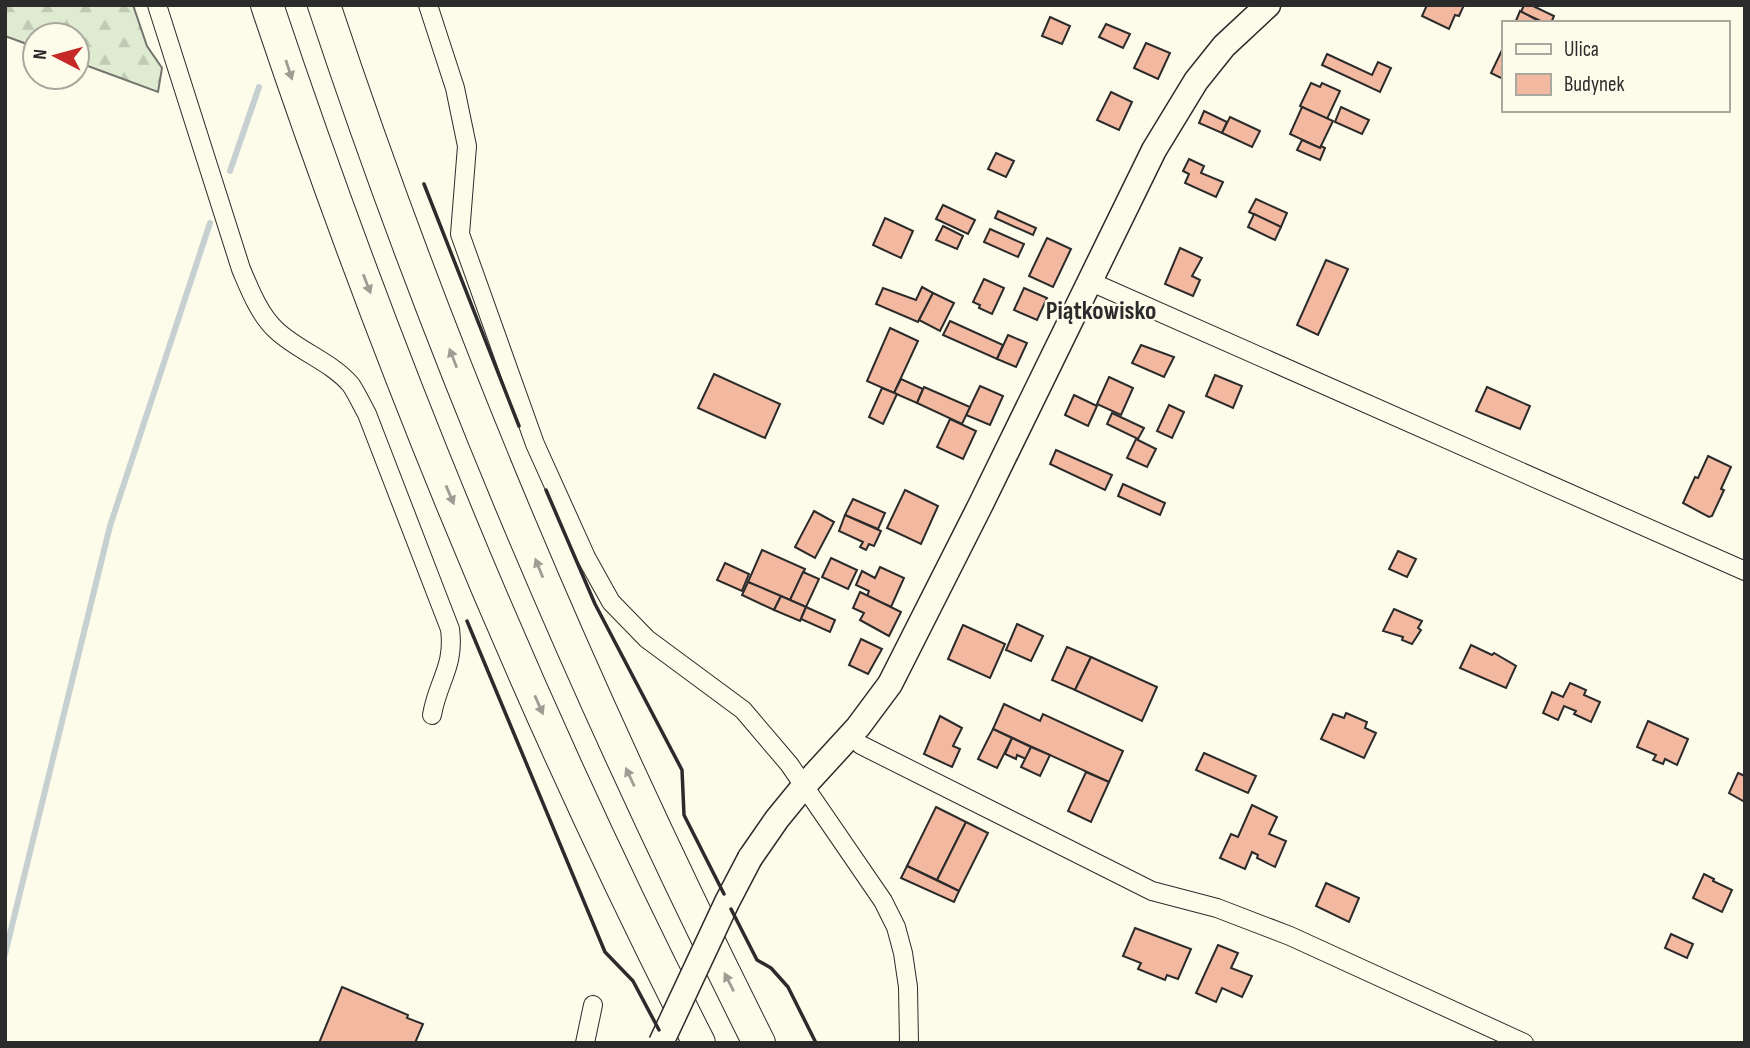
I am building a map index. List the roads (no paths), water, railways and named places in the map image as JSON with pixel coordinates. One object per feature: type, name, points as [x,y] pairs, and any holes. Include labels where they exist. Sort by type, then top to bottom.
[{"type":"highway","points":[[267,5],[358,262],[425,437],[576,788],[699,1043]]},
{"type":"highway","points":[[324,5],[401,224],[534,556],[622,760],[759,1043]]},
{"type":"street","points":[[157,5],[241,269],[257,304],[274,329],[351,385],[367,414],[450,629],[450,664],[435,697],[432,715]]},
{"type":"street","points":[[429,5],[455,88],[467,146],[460,234],[535,444],[586,557],[611,602],[647,639],[743,710],[804,786],[883,901],[896,927],[903,953],[908,987],[909,1043]]},
{"type":"street","points":[[661,1043],[750,858],[804,786],[874,708],[904,660],[1154,150],[1196,81],[1224,46],[1268,5]]},
{"type":"street","points":[[1089,281],[1745,571]]},
{"type":"street","points":[[861,745],[1152,891],[1217,908],[1290,936],[1524,1043]]},
{"type":"street","points":[[585,1043],[593,1005]]},
{"type":"waterway","points":[[230,171],[259,87]]},
{"type":"waterway","points":[[5,954],[110,526],[210,223]]},
{"type":"district","name":"Piątkowisko","points":[[1101,310]]}]
